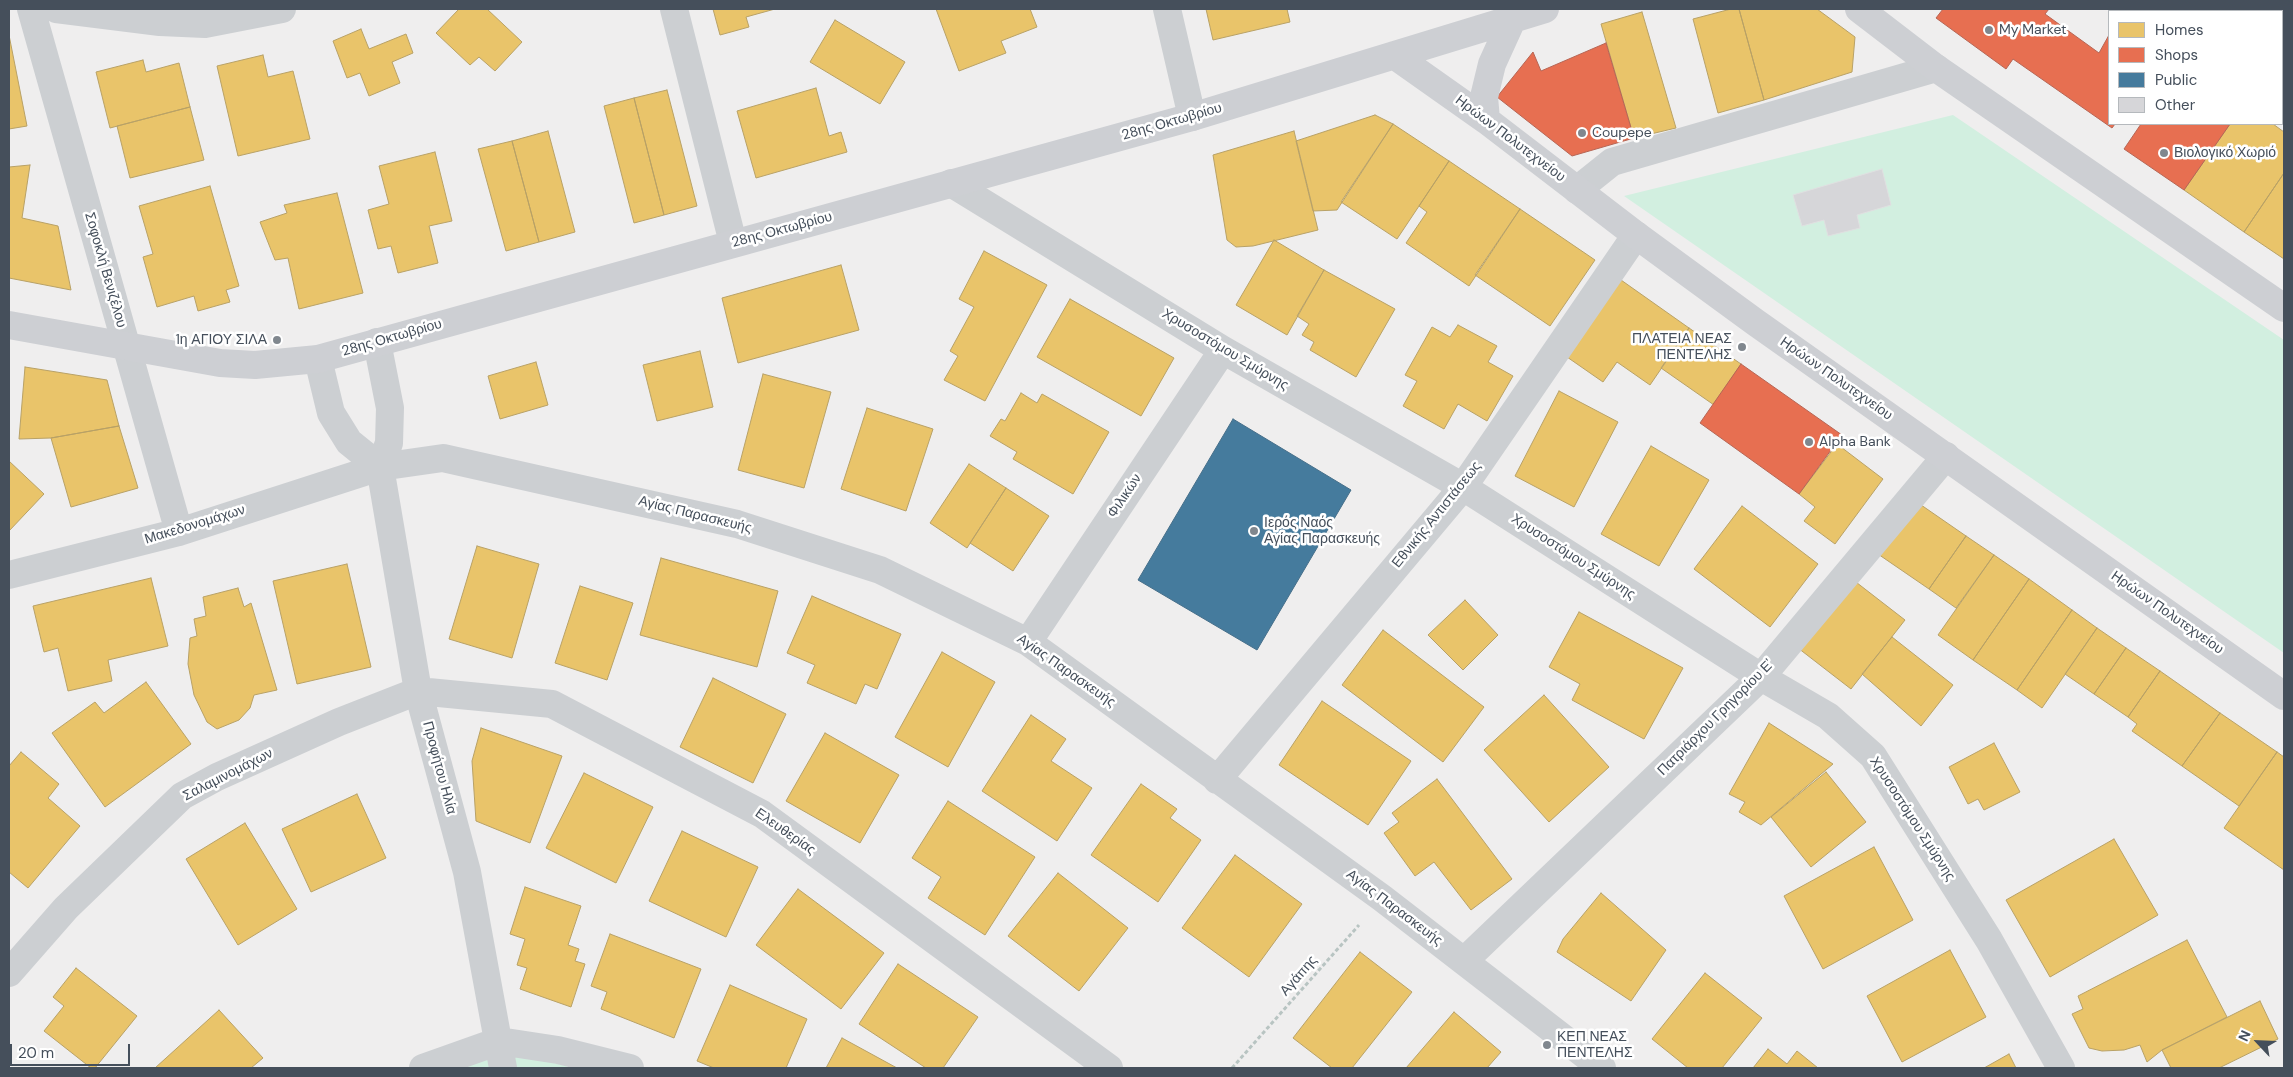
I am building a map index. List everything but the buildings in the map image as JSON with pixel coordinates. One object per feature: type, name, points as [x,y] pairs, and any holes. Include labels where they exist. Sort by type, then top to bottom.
[{"type":"main road","name":"28ης Οκτωβρίου","points":[[9,325],[183,358],[255,366],[318,360],[1192,116],[1545,9]]},
{"type":"main road","points":[[1859,9],[1936,68],[2284,308]]},
{"type":"main road","points":[[1486,120],[1484,98],[1492,64],[1512,20]]},
{"type":"main road","name":"Ηρώων Πολυτεχνείου","points":[[1394,55],[1486,120],[1636,235],[1755,322],[2284,696]]},
{"type":"street","name":"Σοφοκλή Βενιζέλου","points":[[31,9],[178,532]]},
{"type":"street","points":[[56,9],[160,22],[205,24],[282,9]]},
{"type":"street","points":[[674,9],[733,243]]},
{"type":"street","points":[[1167,9],[1192,116]]},
{"type":"street","points":[[1577,190],[1612,162],[1936,68]]},
{"type":"street","name":"Χρυσοστόμου Σμύρνης","points":[[951,183],[1223,350],[1463,486],[1761,677],[1828,716],[1873,756],[1989,940],[2061,1068]]},
{"type":"street","name":"Εθνικής Αντιστάσεως","points":[[1217,780],[1463,486],[1636,235]]},
{"type":"street","name":"Προφήτου Ηλία","points":[[377,342],[390,408],[389,443],[380,468],[418,691],[467,872],[503,1068]]},
{"type":"street","name":"Φιλικών","points":[[1028,642],[1223,350]]},
{"type":"street","points":[[318,360],[331,413],[349,442],[380,468]]},
{"type":"street","name":"Πατριάρχου Γρηγορίου Ε'","points":[[1464,961],[1761,677],[1946,456]]},
{"type":"street","name":"Αγίας Παρασκευής","points":[[380,468],[443,458],[737,524],[880,570],[1028,642],[1382,898],[1602,1068]]},
{"type":"street","name":"Μακεδονομάχων","points":[[9,575],[178,532],[380,468]]},
{"type":"street","name":"Σαλαμινομάχων","points":[[9,973],[66,908],[182,796],[217,777],[331,726],[418,691]]},
{"type":"street","name":"Ελευθερίας","points":[[418,691],[552,704],[762,814],[1108,1068]]},
{"type":"street","points":[[423,1068],[499,1041],[558,1050],[630,1068]]},
{"type":"path","name":"Αγάπης","points":[[1232,1068],[1382,898]]},
{"type":"green space","points":[[1953,115],[2284,340],[2284,653],[1624,196]]},
{"type":"green space","points":[[480,1055],[527,1055],[573,1068],[441,1068]]},
{"type":"place","name":"My Market","points":[[1989,30]]},
{"type":"place","name":"Coupepe","points":[[1582,133]]},
{"type":"place","name":"Βιολογικό Χωριό","points":[[2164,153]]},
{"type":"place","name":"1η ΑΓΙΟΥ ΣΙΛΑ","points":[[277,340]]},
{"type":"place","name":"ΠΛΑΤΕΙΑ ΝΕΑΣ ΠΕΝΤΕΛΗΣ","points":[[1742,347]]},
{"type":"place","name":"Alpha Bank","points":[[1809,442]]},
{"type":"place","name":"Ιερός Ναός Αγίας Παρασκευής","points":[[1254,531]]},
{"type":"place","name":"ΚΕΠ ΝΕΑΣ ΠΕΝΤΕΛΗΣ","points":[[1547,1045]]}]
